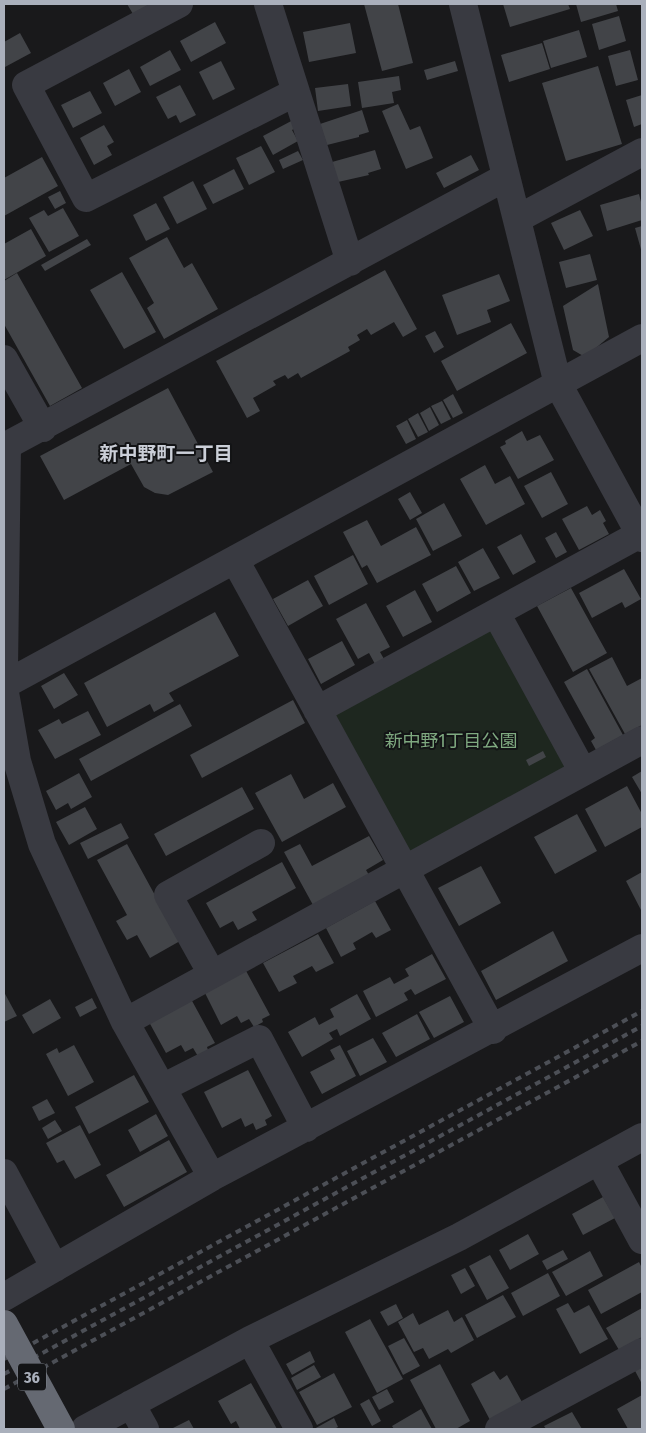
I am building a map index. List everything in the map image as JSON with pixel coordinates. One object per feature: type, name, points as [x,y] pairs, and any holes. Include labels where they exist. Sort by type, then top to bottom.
[{"type":"highway","name":"36","points":[[4,1324],[61,1429]]},
{"type":"street","points":[[179,4],[26,85],[86,198],[296,92]]},
{"type":"street","points":[[268,4],[350,262]]},
{"type":"street","points":[[317,710],[642,535],[558,384],[463,4]]},
{"type":"street","points":[[517,219],[642,152]]},
{"type":"street","points":[[4,667],[6,447],[506,177]]},
{"type":"street","points":[[212,1177],[125,1022],[42,844],[17,761],[4,686],[642,338]]},
{"type":"street","points":[[4,359],[43,428]]},
{"type":"street","points":[[235,560],[493,1030]]},
{"type":"street","points":[[496,613],[583,772]]},
{"type":"street","points":[[125,1022],[642,740]]},
{"type":"street","points":[[212,974],[168,895],[261,843]]},
{"type":"street","points":[[4,1297],[212,1177],[493,1030],[642,948]]},
{"type":"street","points":[[162,1088],[259,1039],[306,1128]]},
{"type":"street","points":[[85,1429],[250,1340],[459,1237],[642,1138]]},
{"type":"street","points":[[599,1161],[642,1240]]},
{"type":"street","points":[[4,1172],[55,1268]]},
{"type":"street","points":[[250,1340],[299,1429]]},
{"type":"street","points":[[499,1429],[642,1352]]},
{"type":"street","points":[[131,1404],[145,1429]]},
{"type":"green space","name":"新中野1丁目公園","points":[[492,628],[569,767],[410,854],[333,715]]},
{"type":"building","points":[[127,4],[151,4],[133,14]]},
{"type":"building","points":[[364,4],[398,4],[413,63],[382,71]]},
{"type":"building","points":[[503,4],[568,4],[570,9],[510,27]]},
{"type":"building","points":[[576,4],[616,4],[618,11],[581,22]]},
{"type":"building","points":[[619,16],[626,41],[599,50],[592,24]]},
{"type":"building","points":[[215,22],[226,43],[191,62],[180,41]]},
{"type":"building","points":[[350,23],[356,53],[309,62],[303,32]]},
{"type":"building","points":[[579,30],[587,57],[551,68],[543,41]]},
{"type":"building","points":[[20,33],[31,53],[5,67],[4,42]]},
{"type":"building","points":[[542,43],[550,69],[509,82],[501,55]]},
{"type":"building","points":[[170,50],[181,70],[150,86],[140,67]]},
{"type":"building","points":[[630,50],[638,80],[616,86],[608,56]]},
{"type":"building","points":[[221,61],[235,89],[213,100],[199,72]]},
{"type":"building","points":[[455,61],[458,71],[427,80],[424,70]]},
{"type":"building","points":[[598,66],[622,144],[566,161],[542,83]]},
{"type":"building","points":[[129,69],[141,92],[115,106],[103,83]]},
{"type":"building","points":[[399,76],[401,90],[392,92],[394,103],[362,108],[358,82]]},
{"type":"building","points":[[348,84],[351,106],[318,111],[315,88]]},
{"type":"building","points":[[180,85],[196,115],[180,123],[176,115],[168,119],[156,97]]},
{"type":"building","points":[[90,91],[102,113],[73,128],[61,105]]},
{"type":"building","points":[[642,95],[642,124],[634,127],[626,100]]},
{"type":"building","points":[[398,104],[410,130],[420,126],[433,158],[406,169],[382,111]]},
{"type":"building","points":[[362,110],[369,132],[359,135],[359,137],[327,145],[320,124]]},
{"type":"building","points":[[295,119],[299,126],[292,130],[298,141],[273,155],[263,136]]},
{"type":"building","points":[[104,125],[114,142],[107,146],[112,155],[94,165],[80,138]]},
{"type":"building","points":[[261,146],[275,172],[249,185],[236,158]]},
{"type":"building","points":[[375,150],[381,169],[368,173],[369,175],[338,182],[332,162]]},
{"type":"building","points":[[298,151],[303,160],[283,169],[279,160]]},
{"type":"building","points":[[471,155],[479,170],[444,188],[436,173]]},
{"type":"building","points":[[42,157],[58,186],[4,216],[4,178]]},
{"type":"building","points":[[234,169],[244,189],[213,204],[203,185]]},
{"type":"building","points":[[193,181],[207,209],[177,224],[163,197]]},
{"type":"building","points":[[60,191],[66,203],[55,209],[48,197]]},
{"type":"building","points":[[639,194],[642,206],[642,220],[607,231],[600,205]]},
{"type":"building","points":[[156,203],[170,229],[146,241],[133,215]]},
{"type":"building","points":[[63,208],[79,236],[49,252],[29,218],[44,210],[48,216]]},
{"type":"building","points":[[580,210],[593,236],[564,250],[551,223]]},
{"type":"building","points":[[642,226],[642,253],[635,228]]},
{"type":"building","points":[[31,229],[46,256],[4,280],[4,244]]},
{"type":"building","points":[[167,237],[184,268],[192,263],[218,309],[164,339],[147,308],[154,303],[129,258]]},
{"type":"building","points":[[87,239],[91,245],[45,271],[41,265]]},
{"type":"building","points":[[590,254],[597,280],[566,288],[559,262]]},
{"type":"building","points":[[385,270],[417,329],[403,337],[394,322],[371,335],[367,329],[357,335],[360,340],[348,347],[350,351],[301,378],[298,373],[288,379],[285,375],[273,381],[276,385],[253,398],[260,411],[247,418],[216,361]]},
{"type":"building","points":[[122,272],[156,332],[124,349],[90,290]]},
{"type":"building","points":[[17,273],[82,388],[50,406],[4,324],[4,281]]},
{"type":"building","points":[[499,274],[510,301],[487,310],[491,322],[457,335],[442,295]]},
{"type":"building","points":[[598,284],[609,337],[585,357],[573,350],[563,306]]},
{"type":"building","points":[[511,323],[527,353],[457,391],[441,361]]},
{"type":"building","points":[[435,331],[444,347],[434,353],[425,336]]},
{"type":"building","points":[[168,388],[213,472],[168,495],[155,493],[144,487],[131,464],[64,500],[40,456]]},
{"type":"building","points":[[453,394],[463,413],[453,418],[443,400]]},
{"type":"building","points":[[442,401],[451,419],[441,424],[431,406]]},
{"type":"building","points":[[430,407],[439,425],[429,431],[420,413]]},
{"type":"building","points":[[418,413],[428,432],[418,437],[408,419]]},
{"type":"building","points":[[407,420],[416,439],[406,444],[396,426]]},
{"type":"building","points":[[522,431],[527,441],[540,435],[554,460],[518,479],[500,447],[506,444],[505,441]]},
{"type":"building","points":[[485,465],[495,484],[510,476],[525,504],[486,525],[460,479]]},
{"type":"building","points":[[551,472],[568,504],[542,518],[524,486]]},
{"type":"building","points":[[410,492],[422,513],[410,520],[398,499]]},
{"type":"building","points":[[444,503],[462,536],[433,551],[416,519]]},
{"type":"building","points":[[587,506],[592,515],[600,510],[606,521],[603,523],[609,534],[579,550],[562,519]]},
{"type":"building","points":[[367,520],[381,546],[416,527],[431,555],[377,583],[367,565],[362,568],[343,532]]},
{"type":"building","points":[[556,532],[567,552],[556,558],[545,538]]},
{"type":"building","points":[[521,534],[536,562],[513,575],[497,547]]},
{"type":"building","points":[[483,548],[500,578],[474,591],[458,562]]},
{"type":"building","points":[[353,555],[368,584],[329,605],[314,576]]},
{"type":"building","points":[[456,566],[471,593],[437,612],[422,584]]},
{"type":"building","points":[[624,569],[641,599],[625,608],[622,602],[592,618],[579,593]]},
{"type":"building","points":[[308,580],[323,606],[288,626],[273,599]]},
{"type":"building","points":[[571,588],[607,653],[573,672],[537,606]]},
{"type":"building","points":[[415,590],[432,622],[403,637],[386,606]]},
{"type":"building","points":[[366,603],[390,647],[380,652],[384,659],[375,664],[369,653],[358,659],[336,619]]},
{"type":"building","points":[[215,612],[239,656],[169,693],[174,701],[154,712],[150,704],[107,727],[84,683]]},
{"type":"building","points":[[342,641],[355,665],[321,684],[308,659]]},
{"type":"building","points":[[612,657],[627,686],[642,678],[642,725],[625,734],[589,669]]},
{"type":"building","points":[[587,669],[623,735],[596,750],[591,741],[595,738],[564,682]]},
{"type":"building","points":[[64,673],[78,695],[54,709],[41,686]]},
{"type":"building","points":[[293,700],[305,723],[202,778],[190,755]]},
{"type":"building","points":[[180,704],[192,726],[91,781],[79,759]]},
{"type":"building","points":[[88,711],[101,735],[55,759],[38,730],[59,719],[62,724]]},
{"type":"building","points":[[543,751],[546,757],[529,766],[526,760]]},
{"type":"building","points":[[642,771],[642,794],[632,777]]},
{"type":"building","points":[[79,773],[92,797],[71,809],[68,803],[56,810],[46,791]]},
{"type":"building","points":[[291,774],[304,799],[333,783],[346,807],[282,842],[255,793]]},
{"type":"building","points":[[627,786],[642,814],[642,827],[605,847],[585,809]]},
{"type":"building","points":[[242,787],[254,809],[166,856],[154,834]]},
{"type":"building","points":[[85,807],[97,829],[69,845],[56,822]]},
{"type":"building","points":[[577,814],[597,851],[555,874],[534,837]]},
{"type":"building","points":[[121,823],[129,838],[88,859],[80,843]]},
{"type":"building","points":[[369,836],[383,860],[366,870],[369,875],[313,905],[284,852],[300,844],[312,866]]},
{"type":"building","points":[[127,844],[180,941],[150,958],[137,935],[127,940],[116,921],[127,915],[97,860]]},
{"type":"building","points":[[282,862],[296,888],[252,912],[257,920],[238,930],[233,921],[220,928],[206,903]]},
{"type":"building","points":[[481,866],[501,903],[459,926],[438,888]]},
{"type":"building","points":[[642,872],[642,912],[626,881]]},
{"type":"building","points":[[375,901],[391,930],[376,938],[372,932],[353,943],[356,949],[341,957],[326,928]]},
{"type":"building","points":[[553,931],[568,961],[496,1000],[481,971]]},
{"type":"building","points":[[318,934],[334,963],[316,972],[312,966],[293,976],[297,983],[279,992],[263,963]]},
{"type":"building","points":[[432,954],[446,979],[415,995],[411,989],[404,993],[408,1000],[376,1017],[363,991],[390,977],[394,984],[409,976],[405,969]]},
{"type":"building","points":[[245,969],[270,1015],[262,1019],[263,1022],[254,1027],[249,1019],[241,1023],[237,1016],[221,1025],[204,991]]},
{"type":"building","points":[[4,992],[17,1016],[4,1022]]},
{"type":"building","points":[[357,994],[371,1019],[340,1036],[337,1029],[329,1033],[333,1039],[302,1057],[288,1032],[315,1017],[319,1025],[334,1017],[330,1009]]},
{"type":"building","points":[[450,996],[464,1022],[434,1038],[419,1012]]},
{"type":"building","points":[[92,998],[97,1008],[80,1017],[75,1007]]},
{"type":"building","points":[[50,999],[61,1018],[33,1034],[22,1015]]},
{"type":"building","points":[[191,999],[215,1043],[207,1047],[209,1053],[199,1058],[193,1048],[185,1052],[181,1045],[166,1053],[149,1022]]},
{"type":"building","points":[[417,1014],[430,1039],[396,1057],[382,1033]]},
{"type":"building","points":[[373,1038],[387,1062],[360,1076],[347,1051]]},
{"type":"building","points":[[74,1045],[94,1082],[68,1096],[46,1054],[57,1048],[59,1053]]},
{"type":"building","points":[[340,1045],[356,1076],[322,1094],[310,1072],[335,1059],[330,1050]]},
{"type":"building","points":[[248,1070],[272,1116],[265,1120],[267,1125],[256,1130],[253,1123],[245,1127],[241,1118],[222,1128],[204,1092]]},
{"type":"building","points":[[134,1075],[149,1102],[89,1134],[75,1107]]},
{"type":"building","points":[[47,1099],[55,1113],[39,1121],[32,1107]]},
{"type":"building","points":[[156,1114],[168,1136],[140,1152],[128,1130]]},
{"type":"building","points":[[55,1120],[62,1131],[48,1139],[42,1128]]},
{"type":"building","points":[[80,1125],[101,1165],[75,1179],[64,1160],[57,1163],[46,1143]]},
{"type":"building","points":[[169,1140],[187,1172],[124,1207],[106,1175]]},
{"type":"building","points":[[603,1197],[615,1218],[583,1235],[572,1214]]},
{"type":"building","points":[[528,1234],[539,1254],[510,1270],[499,1250]]},
{"type":"building","points":[[563,1250],[568,1259],[547,1270],[542,1261]]},
{"type":"building","points":[[590,1251],[603,1276],[566,1296],[552,1272]]},
{"type":"building","points":[[490,1255],[509,1288],[487,1300],[469,1266]]},
{"type":"building","points":[[639,1262],[642,1268],[642,1292],[601,1314],[588,1290]]},
{"type":"building","points":[[465,1268],[475,1286],[461,1294],[451,1275]]},
{"type":"building","points":[[548,1273],[560,1296],[523,1316],[511,1293]]},
{"type":"building","points":[[503,1295],[516,1317],[477,1338],[465,1315]]},
{"type":"building","points":[[568,1303],[574,1313],[589,1305],[608,1339],[580,1354],[556,1309]]},
{"type":"building","points":[[396,1304],[403,1318],[388,1326],[380,1312]]},
{"type":"building","points":[[642,1308],[642,1337],[619,1350],[606,1328]]},
{"type":"building","points":[[448,1310],[454,1322],[462,1317],[474,1340],[451,1353],[448,1349],[429,1359],[423,1348],[414,1352],[398,1322],[413,1313],[419,1325]]},
{"type":"building","points":[[370,1319],[403,1379],[377,1393],[345,1332]]},
{"type":"building","points":[[404,1338],[420,1366],[403,1375],[388,1346]]},
{"type":"building","points":[[310,1351],[315,1362],[292,1375],[286,1364]]},
{"type":"building","points":[[642,1362],[642,1384],[633,1367]]},
{"type":"building","points":[[440,1364],[470,1421],[456,1429],[436,1429],[410,1380]]},
{"type":"building","points":[[314,1365],[321,1377],[297,1390],[291,1378]]},
{"type":"building","points":[[494,1371],[500,1380],[507,1375],[522,1402],[490,1420],[471,1384]]},
{"type":"building","points":[[334,1373],[352,1407],[317,1425],[299,1392]]},
{"type":"building","points":[[251,1383],[277,1429],[240,1429],[236,1421],[231,1424],[218,1401]]},
{"type":"building","points":[[387,1389],[394,1402],[379,1410],[372,1397]]},
{"type":"building","points":[[642,1395],[642,1429],[628,1429],[617,1409]]},
{"type":"building","points":[[369,1399],[381,1421],[372,1426],[360,1404]]},
{"type":"building","points":[[421,1409],[432,1429],[394,1429],[392,1426]]},
{"type":"building","points":[[572,1412],[582,1429],[546,1429],[544,1426]]},
{"type":"building","points":[[334,1418],[338,1427],[334,1429],[314,1429]]},
{"type":"building","points":[[189,1420],[194,1429],[171,1429]]},
{"type":"railway","points":[[4,1359],[642,1011]]},
{"type":"railway","points":[[4,1374],[642,1026]]},
{"type":"railway","points":[[4,1389],[642,1041]]},
{"type":"district","name":"新中野町一丁目","points":[[166,453]]}]
